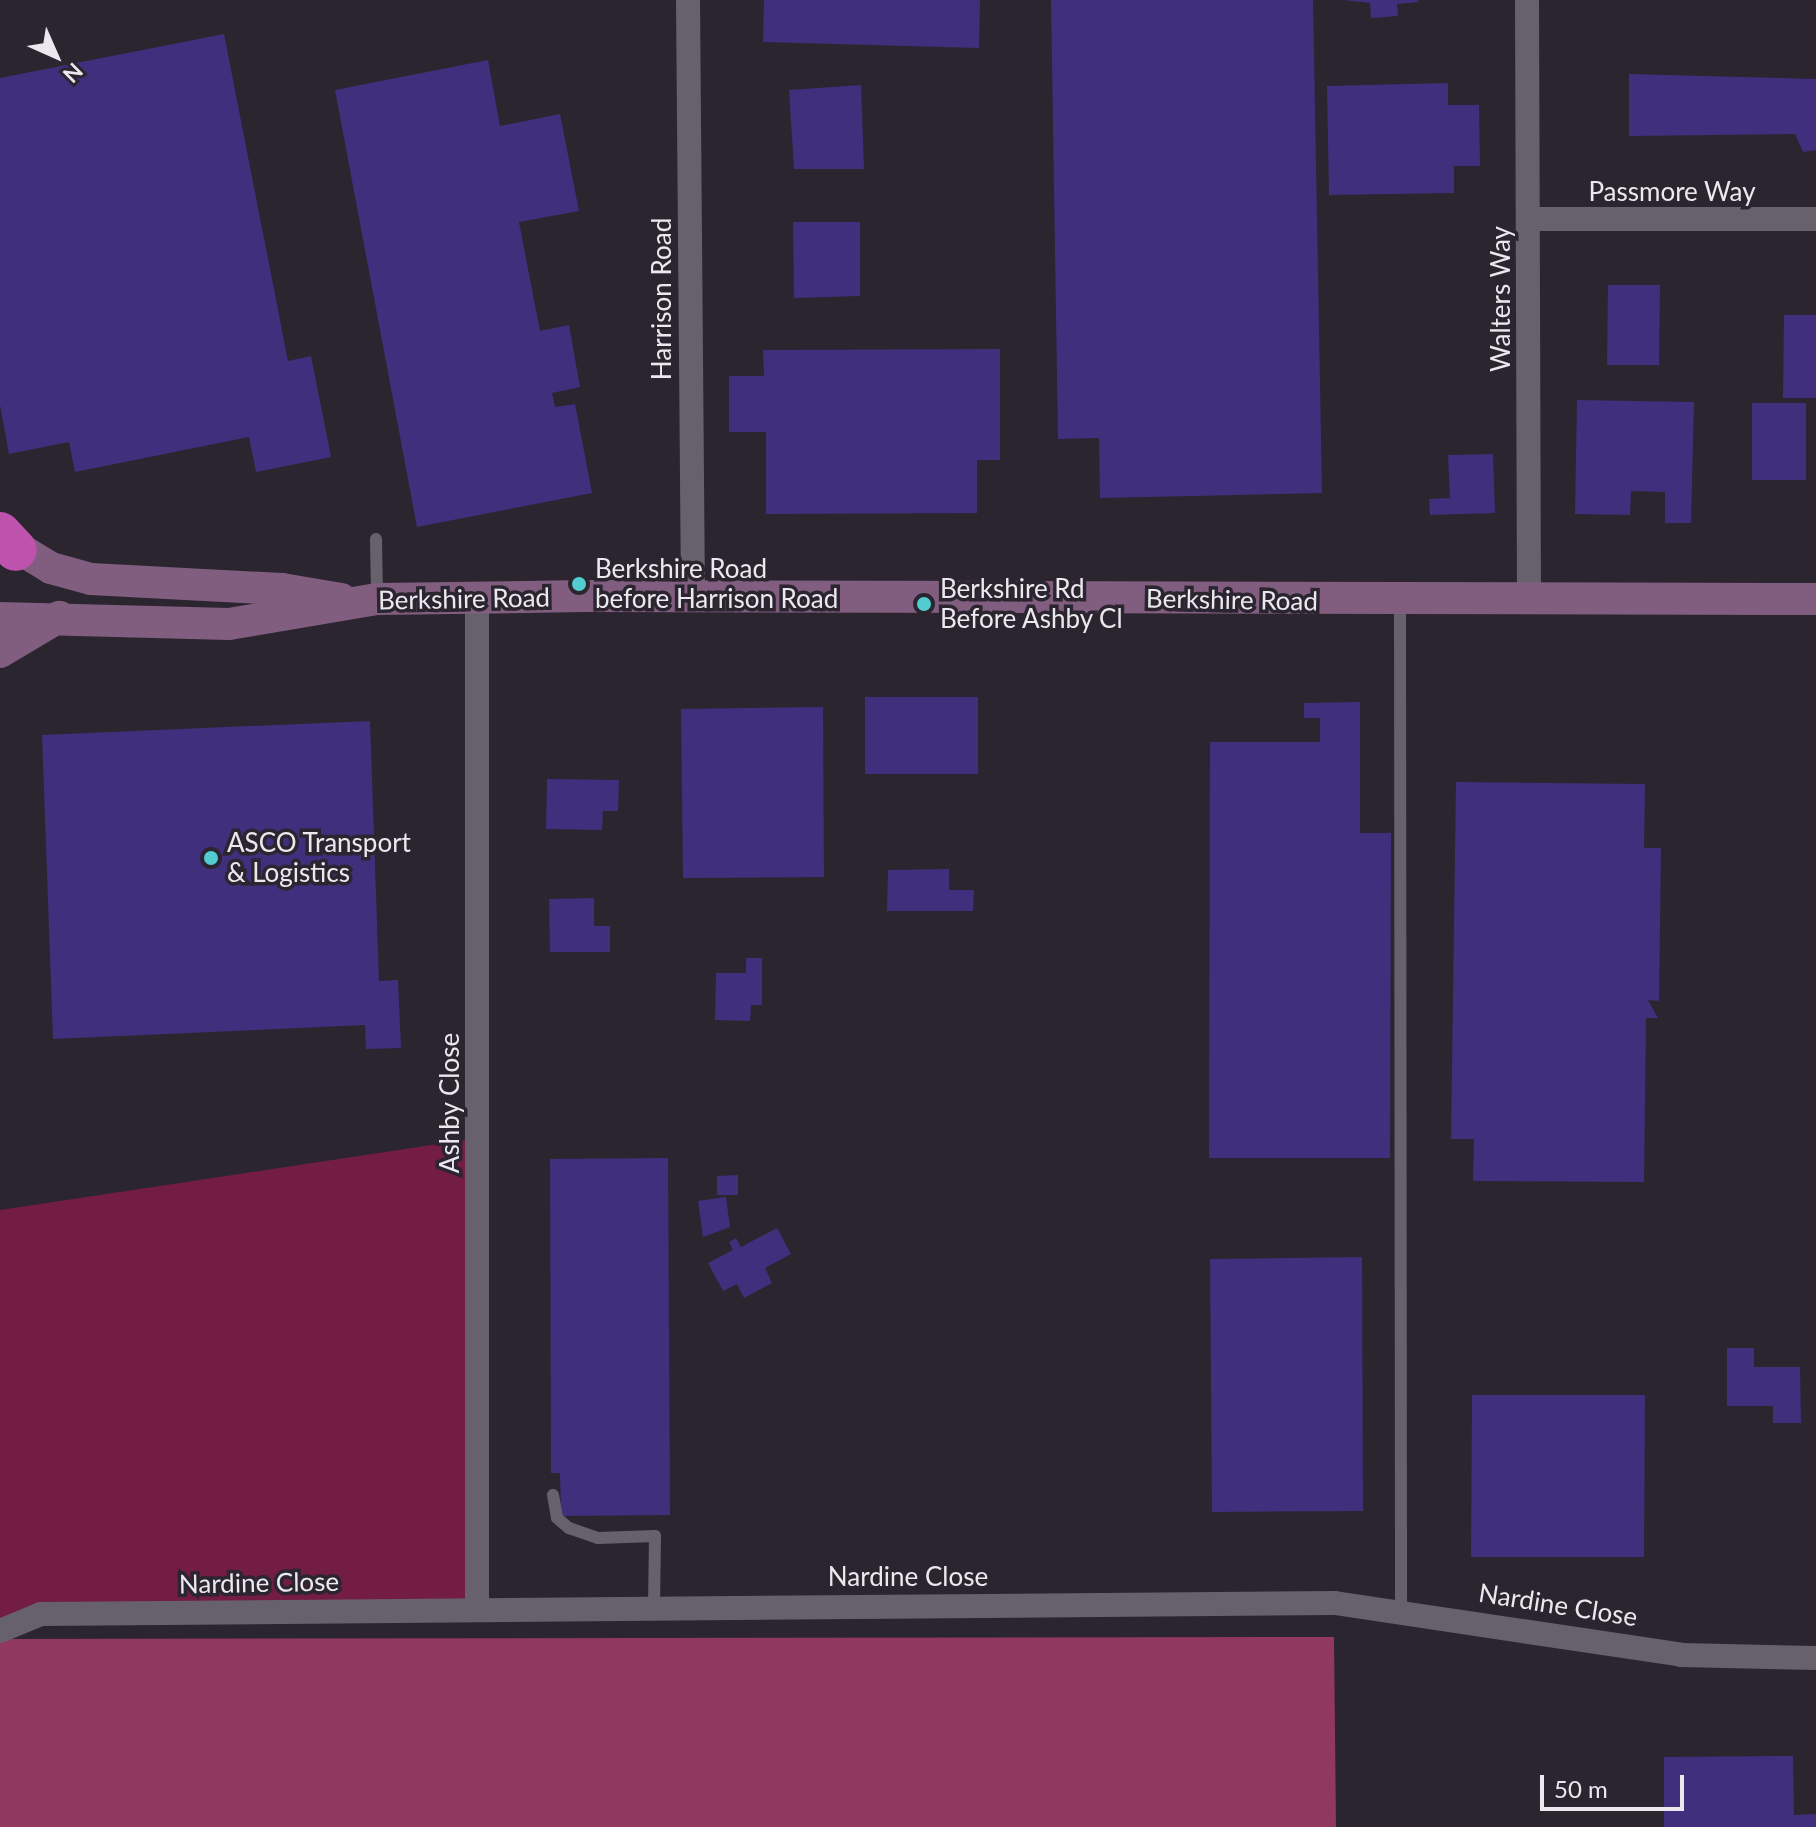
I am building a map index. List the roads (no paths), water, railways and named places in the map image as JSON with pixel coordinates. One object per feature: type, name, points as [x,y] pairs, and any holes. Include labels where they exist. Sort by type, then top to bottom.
[{"type":"main road","name":"Berkshire Road","points":[[5,540],[51,568],[112,583],[282,589],[368,600],[693,597],[1400,602],[1529,598],[1816,599]]},
{"type":"main road","name":"Berkshire Road","points":[[0,618],[59,617],[229,624],[368,600]]},
{"type":"main road","points":[[0,652],[59,617]]},
{"type":"street","name":"Harrison Road","points":[[688,0],[693,597]]},
{"type":"street","name":"Walters Way","points":[[1527,0],[1529,598]]},
{"type":"street","name":"Passmore Way","points":[[1528,219],[1816,219]]},
{"type":"street","name":"Ashby Close","points":[[477,599],[477,1608]]},
{"type":"street","name":"Nardine Close","points":[[0,1631],[41,1614],[654,1607],[1401,1608],[1681,1655],[1816,1658]]},
{"type":"lane","points":[[368,600],[376,539]]},
{"type":"lane","points":[[1400,602],[1401,1608]]},
{"type":"lane","points":[[553,1495],[557,1518],[569,1528],[598,1538],[655,1536],[654,1607]]},
{"type":"place","name":"Berkshire Road before Harrison Road","points":[[579,584]]},
{"type":"place","name":"Berkshire Rd Before Ashby Cl","points":[[924,604]]},
{"type":"place","name":"ASCO Transport & Logistics","points":[[211,858]]}]
